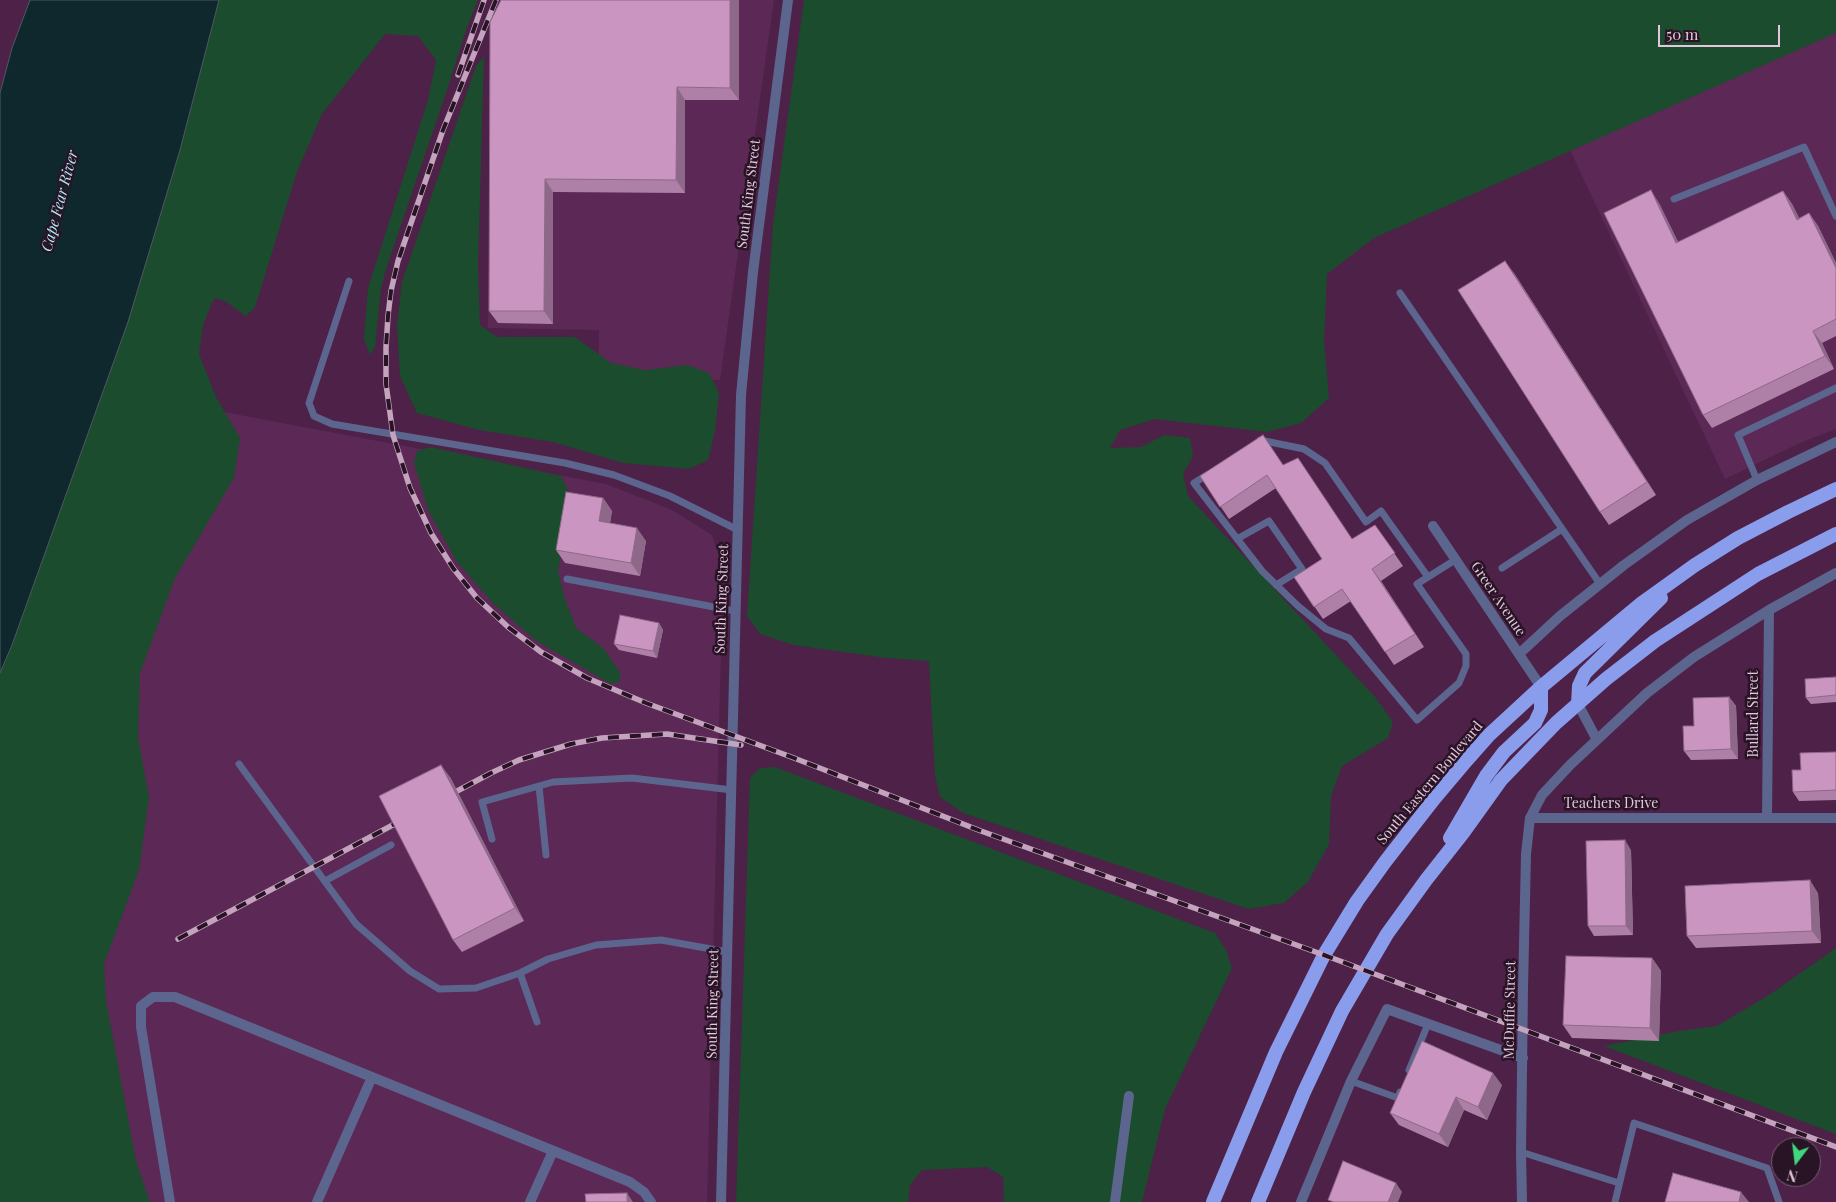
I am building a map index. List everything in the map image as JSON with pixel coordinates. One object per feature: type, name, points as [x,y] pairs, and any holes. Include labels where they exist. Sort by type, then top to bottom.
[{"type":"highway","name":"South Eastern Boulevard","points":[[1213,1202],[1290,1020],[1324,955],[1357,901],[1405,835],[1466,761],[1489,735],[1541,687],[1642,603],[1695,565],[1755,529],[1836,489]]},
{"type":"highway","points":[[1258,1202],[1304,1092],[1342,1011],[1387,934],[1501,780],[1556,723],[1606,679],[1655,641],[1758,574],[1836,534]]},
{"type":"highway","points":[[1578,704],[1578,686],[1585,673],[1695,565]]},
{"type":"highway","points":[[1426,880],[1486,776],[1504,752],[1535,723],[1540,710],[1541,687]]},
{"type":"street","name":"South King Street","points":[[721,1202],[741,395],[749,309],[788,0]]},
{"type":"street","points":[[1519,654],[1560,616],[1600,584],[1687,520],[1757,480],[1836,442]]},
{"type":"street","name":"Greer Avenue","points":[[1433,526],[1541,687]]},
{"type":"street","points":[[1578,704],[1597,740],[1647,693],[1694,657],[1769,610],[1836,573]]},
{"type":"street","name":"Bullard Street","points":[[1768,818],[1769,610]]},
{"type":"street","name":"Teachers Drive","points":[[1597,740],[1542,795],[1530,818],[1836,818]]},
{"type":"street","name":"McDuffie Street","points":[[1522,1202],[1521,1152],[1526,854],[1530,818]]},
{"type":"street","points":[[170,1202],[141,1026],[141,1006],[153,997],[175,997],[630,1182],[644,1192],[651,1202]]},
{"type":"street","points":[[1301,1202],[1351,1081],[1387,1009],[1523,1058]]},
{"type":"street","points":[[318,1202],[372,1077]]},
{"type":"street","points":[[1116,1202],[1129,1096]]},
{"type":"street","points":[[530,1202],[553,1151]]},
{"type":"lane","points":[[1674,198],[1804,147],[1836,216]]},
{"type":"lane","points":[[349,281],[309,402],[314,416],[332,424],[565,463],[614,475],[670,496],[738,530]]},
{"type":"lane","points":[[1400,293],[1600,584]]},
{"type":"lane","points":[[1757,480],[1738,435],[1836,388]]},
{"type":"lane","points":[[1252,445],[1260,440],[1304,449],[1325,463],[1366,522],[1381,511],[1428,577]]},
{"type":"lane","points":[[1211,472],[1194,483],[1262,571],[1298,606],[1326,629],[1349,638],[1417,720],[1459,683],[1466,666],[1466,654],[1417,584],[1455,560]]},
{"type":"lane","points":[[1238,539],[1268,521],[1302,569],[1276,586]]},
{"type":"lane","points":[[1502,568],[1562,528]]},
{"type":"lane","points":[[567,579],[735,610]]},
{"type":"lane","points":[[239,764],[356,924],[410,971],[439,989],[476,988],[520,973],[548,959],[596,945],[661,940],[728,952]]},
{"type":"lane","points":[[492,839],[482,802],[553,782],[632,778],[732,790]]},
{"type":"lane","points":[[538,786],[546,855]]},
{"type":"lane","points":[[325,881],[391,845]]},
{"type":"lane","points":[[520,973],[536,1022]]},
{"type":"lane","points":[[1405,1079],[1428,1024]]},
{"type":"lane","points":[[1351,1081],[1398,1098],[1402,1088]]},
{"type":"lane","points":[[1615,1202],[1634,1123],[1767,1168],[1779,1202]]},
{"type":"lane","points":[[1521,1152],[1619,1183]]},
{"type":"shaded area","points":[[507,0],[774,0],[720,380],[599,379],[599,330],[488,328],[491,35]]},
{"type":"shaded area","points":[[1836,18],[1836,429],[1800,443],[1725,479],[1568,146]]},
{"type":"shaded area","points":[[224,412],[606,484],[672,510],[712,535],[723,569],[707,1202],[0,1202],[0,927]]},
{"type":"green space","points":[[219,0],[478,0],[466,30],[387,266],[381,288],[375,347],[370,355],[364,339],[368,288],[428,100],[436,60],[418,36],[385,34],[322,114],[297,172],[255,307],[246,316],[225,301],[214,298],[203,325],[199,354],[216,397],[240,438],[234,478],[175,578],[140,673],[138,737],[149,797],[139,870],[104,964],[106,1001],[136,1161],[150,1202],[0,1202],[0,673],[12,645],[128,322],[180,150]]},
{"type":"green space","points":[[804,0],[1836,0],[1836,33],[1374,238],[1327,274],[1324,341],[1329,398],[1301,423],[1267,432],[1155,419],[1120,430],[1110,448],[1141,447],[1164,435],[1190,438],[1193,456],[1183,474],[1188,496],[1376,698],[1393,722],[1388,738],[1342,766],[1331,796],[1329,844],[1308,882],[1284,903],[1249,909],[963,813],[940,797],[935,776],[929,661],[886,658],[794,645],[760,634],[747,616],[773,224]]},
{"type":"green space","points":[[484,56],[478,267],[480,325],[497,337],[575,337],[611,363],[645,370],[687,365],[709,373],[719,393],[715,431],[708,460],[689,469],[623,463],[553,442],[479,430],[417,413],[400,376],[397,324],[402,282],[476,66]]},
{"type":"green space","points":[[431,447],[561,476],[568,490],[565,531],[558,571],[564,596],[576,628],[603,648],[620,672],[620,681],[611,684],[535,640],[493,603],[457,562],[428,510],[414,463],[417,451]]},
{"type":"green space","points":[[775,767],[1215,933],[1226,950],[1232,968],[1165,1109],[1142,1202],[1004,1202],[1003,1177],[987,1167],[922,1170],[910,1185],[908,1202],[736,1202],[750,778],[760,768]]},
{"type":"green space","points":[[1836,948],[1836,1134],[1604,1046],[1679,1031],[1717,1026],[1769,995]]},
{"type":"water","name":"Cape Fear River","points":[[30,0],[219,0],[180,150],[128,322],[12,645],[0,673],[0,93],[12,48]]},
{"type":"building","points":[[501,0],[730,0],[730,88],[677,87],[676,180],[545,179],[544,311],[489,311],[490,22]]},
{"type":"building","points":[[1651,190],[1676,243],[1783,191],[1797,220],[1809,213],[1836,268],[1836,319],[1813,331],[1825,356],[1703,415],[1604,213]]},
{"type":"building","points":[[1505,261],[1647,482],[1600,512],[1458,290]]},
{"type":"building","points":[[1263,435],[1283,465],[1298,458],[1352,539],[1375,525],[1395,553],[1372,569],[1415,634],[1385,652],[1342,589],[1314,607],[1294,577],[1322,559],[1267,475],[1220,507],[1200,476]]},
{"type":"building","points":[[566,492],[603,498],[599,521],[637,528],[631,563],[556,550]]},
{"type":"building","points":[[620,615],[659,623],[653,651],[614,644]]},
{"type":"building","points":[[1836,677],[1836,695],[1806,698],[1805,679]]},
{"type":"building","points":[[1729,697],[1731,749],[1684,751],[1683,726],[1694,726],[1693,698]]},
{"type":"building","points":[[1836,752],[1836,790],[1793,792],[1792,770],[1801,770],[1800,753]]},
{"type":"building","points":[[441,765],[515,908],[453,940],[379,796]]},
{"type":"building","points":[[1625,840],[1626,926],[1588,926],[1586,841]]},
{"type":"building","points":[[1810,880],[1812,931],[1687,936],[1685,886]]},
{"type":"building","points":[[1566,956],[1652,958],[1650,1028],[1563,1025]]},
{"type":"building","points":[[1422,1041],[1493,1073],[1478,1107],[1456,1097],[1439,1134],[1390,1113]]},
{"type":"building","points":[[1343,1161],[1396,1183],[1388,1202],[1334,1202],[1328,1200]]},
{"type":"building","points":[[1673,1173],[1741,1192],[1739,1202],[1665,1202]]},
{"type":"building","points":[[627,1193],[627,1202],[586,1202],[585,1194]]},
{"type":"railway","points":[[458,75],[484,0]]},
{"type":"railway","points":[[496,0],[443,130],[398,261],[391,291],[388,316],[386,384],[393,435],[410,488],[431,533],[453,568],[477,598],[508,627],[541,652],[587,678],[646,703],[981,831],[1324,955],[1836,1147]]},
{"type":"railway","points":[[444,798],[519,760],[571,744],[602,738],[667,734],[741,745]]},
{"type":"railway","points":[[178,939],[406,818]]}]
